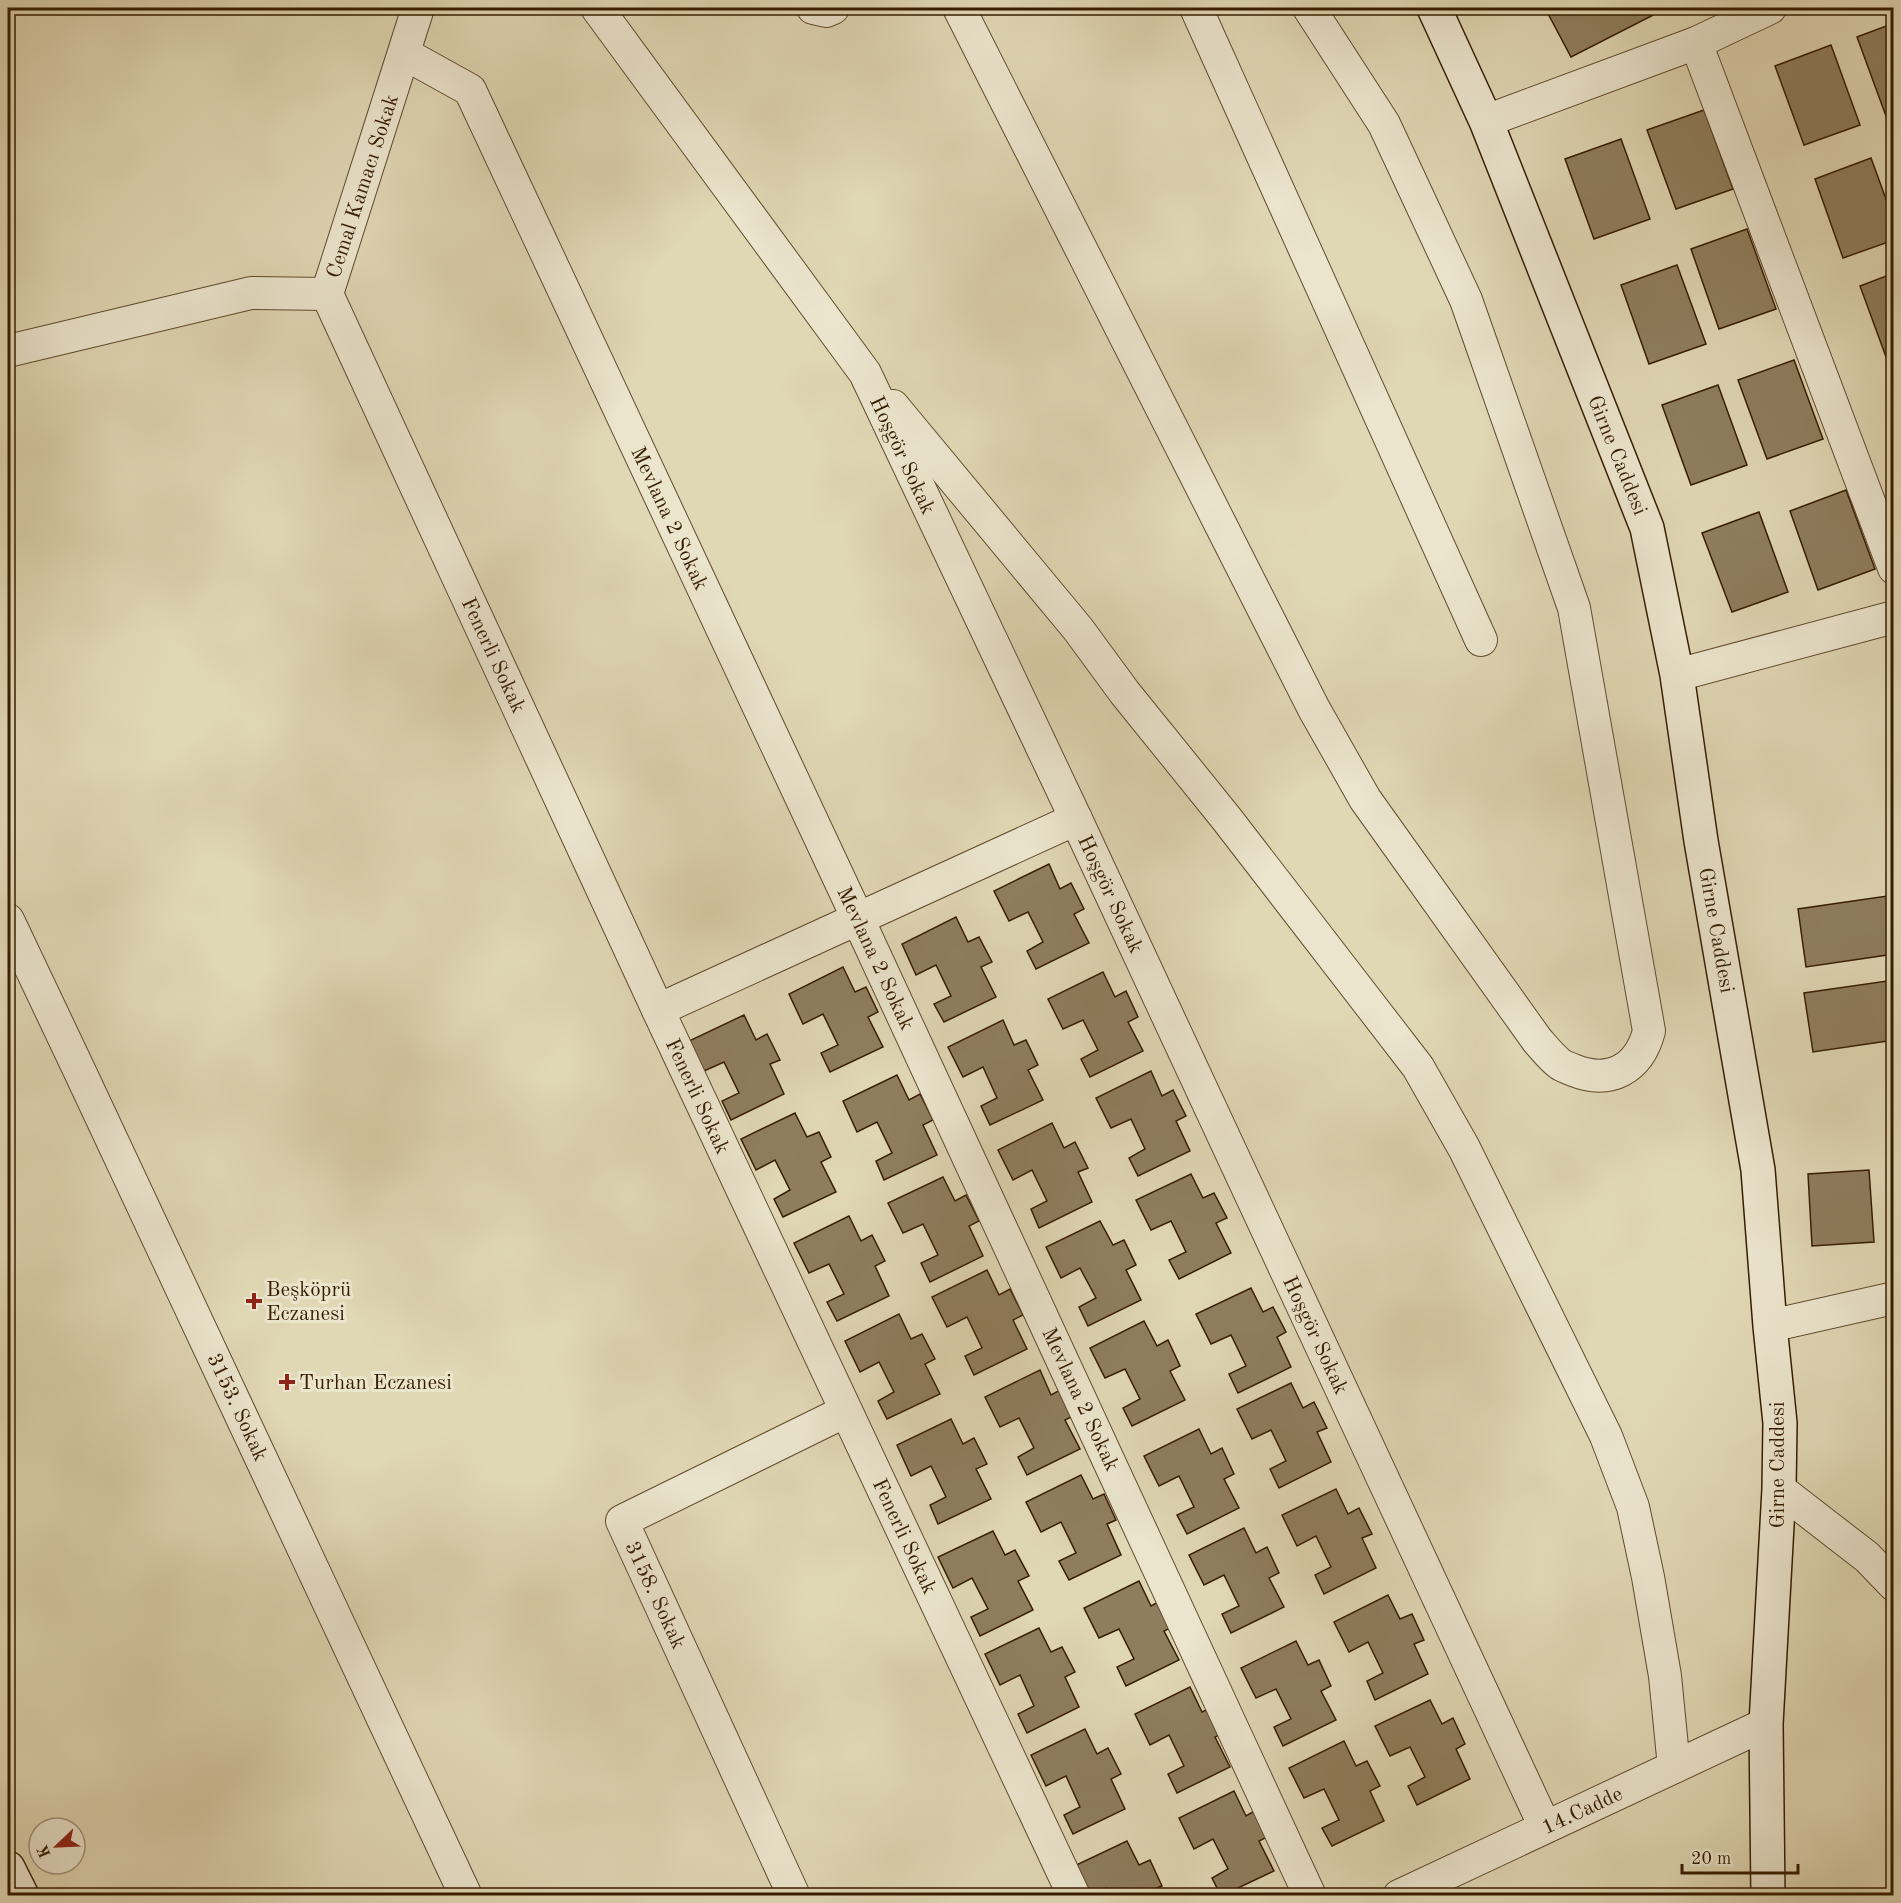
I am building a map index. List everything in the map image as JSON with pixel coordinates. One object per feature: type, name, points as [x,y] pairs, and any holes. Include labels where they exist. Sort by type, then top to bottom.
[{"type":"street","name":"Cemal Kamacı Sokak","points":[[8,351],[250,293],[327,294],[418,8]]},
{"type":"street","name":"Hoşgör Sokak","points":[[597,8],[865,373],[1076,819],[1545,1827]]},
{"type":"street","points":[[813,8],[826,10],[833,8]]},
{"type":"street","points":[[959,8],[1314,709],[1365,799],[1537,1040],[1560,1064],[1587,1075],[1603,1077],[1619,1072],[1639,1056],[1646,1044],[1649,1031],[1574,608],[1466,300],[1384,124],[1309,8]]},
{"type":"street","points":[[1196,8],[1481,640]]},
{"type":"street","name":"Girne Caddesi","points":[[1434,8],[1486,121],[1647,528],[1677,675],[1701,841],[1758,1170],[1780,1424],[1779,1489],[1766,1725],[1768,1896]]},
{"type":"street","points":[[1486,121],[1696,44],[1770,8]]},
{"type":"street","points":[[1696,44],[1893,568]]},
{"type":"street","name":"Mevlana 2 Sokak","points":[[405,54],[470,90],[858,919],[1310,1896]]},
{"type":"street","name":"Fenerli Sokak","points":[[327,294],[658,1010],[1074,1896]]},
{"type":"street","points":[[865,373],[1078,629],[1125,693],[1226,818],[1418,1067],[1464,1148],[1606,1436],[1633,1507],[1665,1676],[1674,1767]]},
{"type":"street","points":[[1677,675],[1893,617]]},
{"type":"street","points":[[658,1010],[1076,819]]},
{"type":"street","name":"3153. Sokak","points":[[8,920],[466,1896]]},
{"type":"street","points":[[1770,1326],[1893,1298]]},
{"type":"street","name":"3158. Sokak","points":[[794,1896],[622,1521],[846,1411]]},
{"type":"street","points":[[1779,1489],[1867,1557],[1893,1585]]},
{"type":"street","name":"14.Cadde","points":[[1399,1896],[1766,1725]]},
{"type":"street","points":[[8,1868],[22,1896]]},
{"type":"building","points":[[1545,8],[1667,8],[1571,57]]},
{"type":"building","points":[[1894,23],[1894,113],[1886,116],[1857,37]]},
{"type":"building","points":[[1831,45],[1860,125],[1804,145],[1775,66]]},
{"type":"building","points":[[1704,110],[1733,189],[1676,209],[1647,130]]},
{"type":"building","points":[[1621,139],[1650,219],[1594,239],[1565,159]]},
{"type":"building","points":[[1871,158],[1894,221],[1894,240],[1843,258],[1815,179]]},
{"type":"building","points":[[1747,229],[1776,309],[1719,329],[1691,249]]},
{"type":"building","points":[[1677,265],[1706,344],[1649,364],[1621,285]]},
{"type":"building","points":[[1894,273],[1894,363],[1889,365],[1860,286]]},
{"type":"building","points":[[1794,360],[1823,439],[1767,459],[1738,380]]},
{"type":"building","points":[[1718,385],[1747,465],[1691,485],[1662,405]]},
{"type":"building","points":[[1846,490],[1875,569],[1818,590],[1790,511]]},
{"type":"building","points":[[1759,512],[1788,592],[1732,612],[1702,533]]},
{"type":"building","points":[[1049,864],[1060,889],[1071,883],[1084,909],[1074,914],[1089,943],[1036,969],[1027,951],[1043,942],[1028,912],[1009,921],[994,891]]},
{"type":"building","points":[[1894,895],[1894,954],[1806,967],[1798,909]]},
{"type":"building","points":[[956,917],[968,942],[979,937],[992,962],[981,967],[996,997],[944,1022],[934,1004],[951,996],[936,965],[916,975],[902,944]]},
{"type":"building","points":[[843,967],[855,992],[866,987],[878,1012],[868,1017],[883,1047],[830,1072],[821,1053],[838,1045],[823,1014],[803,1024],[789,994]]},
{"type":"building","points":[[1103,972],[1115,997],[1126,991],[1138,1017],[1128,1022],[1143,1051],[1090,1077],[1081,1059],[1098,1050],[1083,1020],[1063,1029],[1048,999]]},
{"type":"building","points":[[1894,980],[1894,1040],[1813,1052],[1804,993]]},
{"type":"building","points":[[744,1015],[756,1040],[767,1034],[780,1060],[770,1064],[784,1094],[731,1120],[722,1101],[739,1093],[724,1062],[704,1071],[689,1041]]},
{"type":"building","points":[[1003,1020],[1014,1045],[1026,1040],[1038,1065],[1028,1070],[1043,1100],[990,1125],[981,1106],[997,1098],[983,1067],[963,1077],[948,1047]]},
{"type":"building","points":[[1151,1071],[1162,1096],[1173,1090],[1186,1116],[1176,1121],[1190,1151],[1138,1176],[1129,1158],[1145,1149],[1131,1119],[1111,1128],[1096,1098]]},
{"type":"building","points":[[897,1075],[909,1100],[920,1094],[933,1120],[923,1125],[937,1155],[884,1180],[876,1161],[892,1153],[877,1122],[857,1132],[843,1101]]},
{"type":"building","points":[[795,1113],[807,1137],[819,1132],[831,1157],[821,1162],[836,1192],[783,1217],[774,1199],[790,1190],[775,1160],[756,1170],[741,1139]]},
{"type":"building","points":[[1052,1123],[1064,1148],[1075,1142],[1088,1168],[1078,1172],[1092,1202],[1039,1228],[1031,1209],[1047,1201],[1032,1170],[1013,1180],[998,1150]]},
{"type":"building","points":[[1869,1170],[1874,1242],[1812,1246],[1808,1174]]},
{"type":"building","points":[[1191,1174],[1203,1198],[1214,1193],[1227,1218],[1216,1223],[1231,1253],[1179,1279],[1169,1260],[1186,1252],[1171,1221],[1151,1230],[1136,1200]]},
{"type":"building","points":[[943,1177],[955,1201],[966,1195],[979,1221],[969,1226],[983,1256],[930,1282],[921,1263],[938,1255],[923,1224],[903,1233],[888,1203]]},
{"type":"building","points":[[849,1216],[861,1241],[872,1235],[885,1261],[875,1266],[889,1296],[837,1321],[827,1302],[844,1294],[829,1264],[809,1273],[794,1243]]},
{"type":"building","points":[[1100,1221],[1113,1245],[1124,1240],[1136,1265],[1126,1270],[1141,1300],[1088,1326],[1079,1307],[1096,1298],[1080,1268],[1061,1278],[1046,1247]]},
{"type":"building","points":[[987,1270],[999,1295],[1010,1289],[1023,1315],[1013,1320],[1027,1349],[974,1375],[965,1356],[982,1348],[967,1317],[947,1327],[932,1297]]},
{"type":"building","points":[[1251,1288],[1263,1312],[1273,1307],[1286,1332],[1277,1337],[1291,1367],[1238,1393],[1229,1374],[1246,1366],[1231,1335],[1211,1344],[1196,1314]]},
{"type":"building","points":[[899,1314],[911,1339],[922,1334],[935,1359],[925,1364],[940,1394],[887,1419],[878,1401],[894,1392],[879,1362],[860,1372],[845,1341]]},
{"type":"building","points":[[1144,1321],[1157,1346],[1168,1340],[1180,1366],[1170,1371],[1185,1400],[1132,1426],[1123,1408],[1140,1399],[1125,1369],[1105,1378],[1090,1348]]},
{"type":"building","points":[[1040,1370],[1051,1395],[1062,1389],[1075,1415],[1065,1420],[1080,1449],[1027,1475],[1018,1457],[1034,1448],[1019,1418],[1000,1427],[985,1397]]},
{"type":"building","points":[[1291,1383],[1303,1408],[1314,1402],[1327,1428],[1317,1432],[1331,1462],[1279,1488],[1270,1469],[1286,1461],[1271,1430],[1252,1439],[1237,1409]]},
{"type":"building","points":[[951,1419],[963,1444],[974,1438],[987,1464],[976,1469],[991,1499],[938,1524],[930,1505],[946,1497],[931,1466],[911,1476],[897,1445]]},
{"type":"building","points":[[1199,1429],[1211,1454],[1222,1448],[1234,1474],[1224,1479],[1239,1508],[1187,1534],[1177,1515],[1194,1507],[1179,1476],[1159,1486],[1144,1456]]},
{"type":"building","points":[[1081,1475],[1093,1499],[1104,1494],[1116,1520],[1107,1524],[1121,1555],[1069,1580],[1059,1561],[1076,1553],[1061,1522],[1041,1532],[1026,1502]]},
{"type":"building","points":[[1336,1489],[1348,1514],[1359,1508],[1372,1534],[1362,1538],[1376,1568],[1324,1594],[1315,1575],[1331,1567],[1316,1536],[1297,1546],[1282,1515]]},
{"type":"building","points":[[1244,1528],[1256,1553],[1267,1547],[1279,1573],[1269,1578],[1284,1607],[1231,1633],[1222,1614],[1239,1606],[1224,1575],[1204,1585],[1189,1555]]},
{"type":"building","points":[[993,1531],[1005,1555],[1015,1550],[1029,1576],[1018,1581],[1033,1610],[980,1636],[971,1617],[988,1609],[972,1578],[953,1588],[938,1557]]},
{"type":"building","points":[[1139,1581],[1151,1606],[1162,1600],[1174,1626],[1164,1631],[1179,1660],[1126,1686],[1117,1667],[1134,1659],[1119,1629],[1099,1638],[1084,1608]]},
{"type":"building","points":[[1388,1595],[1400,1619],[1412,1614],[1424,1640],[1414,1644],[1428,1674],[1375,1700],[1367,1681],[1383,1673],[1368,1642],[1349,1652],[1334,1622]]},
{"type":"building","points":[[1039,1628],[1051,1652],[1062,1647],[1075,1672],[1065,1677],[1079,1707],[1027,1733],[1018,1714],[1034,1706],[1020,1675],[1000,1685],[985,1654]]},
{"type":"building","points":[[1296,1641],[1308,1665],[1319,1660],[1331,1686],[1321,1691],[1336,1720],[1283,1746],[1274,1727],[1291,1719],[1276,1689],[1256,1698],[1241,1668]]},
{"type":"building","points":[[1190,1687],[1202,1712],[1213,1707],[1225,1732],[1215,1737],[1230,1767],[1177,1793],[1168,1774],[1184,1766],[1169,1735],[1150,1745],[1135,1714]]},
{"type":"building","points":[[1430,1700],[1442,1724],[1453,1718],[1465,1744],[1456,1749],[1470,1779],[1417,1805],[1408,1786],[1425,1777],[1410,1747],[1390,1756],[1375,1726]]},
{"type":"building","points":[[1085,1729],[1097,1754],[1108,1748],[1121,1774],[1111,1779],[1125,1809],[1073,1834],[1064,1815],[1080,1807],[1066,1776],[1046,1786],[1031,1755]]},
{"type":"building","points":[[1344,1741],[1356,1766],[1367,1761],[1380,1786],[1370,1791],[1384,1821],[1332,1846],[1322,1828],[1339,1820],[1324,1789],[1304,1798],[1289,1768]]},
{"type":"building","points":[[1234,1791],[1246,1816],[1256,1810],[1269,1836],[1259,1841],[1274,1871],[1221,1896],[1212,1878],[1228,1869],[1213,1839],[1194,1849],[1179,1818]]},
{"type":"building","points":[[1127,1841],[1139,1865],[1150,1860],[1162,1886],[1152,1890],[1155,1896],[1110,1896],[1107,1888],[1092,1896],[1086,1896],[1072,1867]]},
{"type":"place","name":"Beşköprü Eczanesi","points":[[254,1301]]},
{"type":"place","name":"Turhan Eczanesi","points":[[287,1382]]}]
